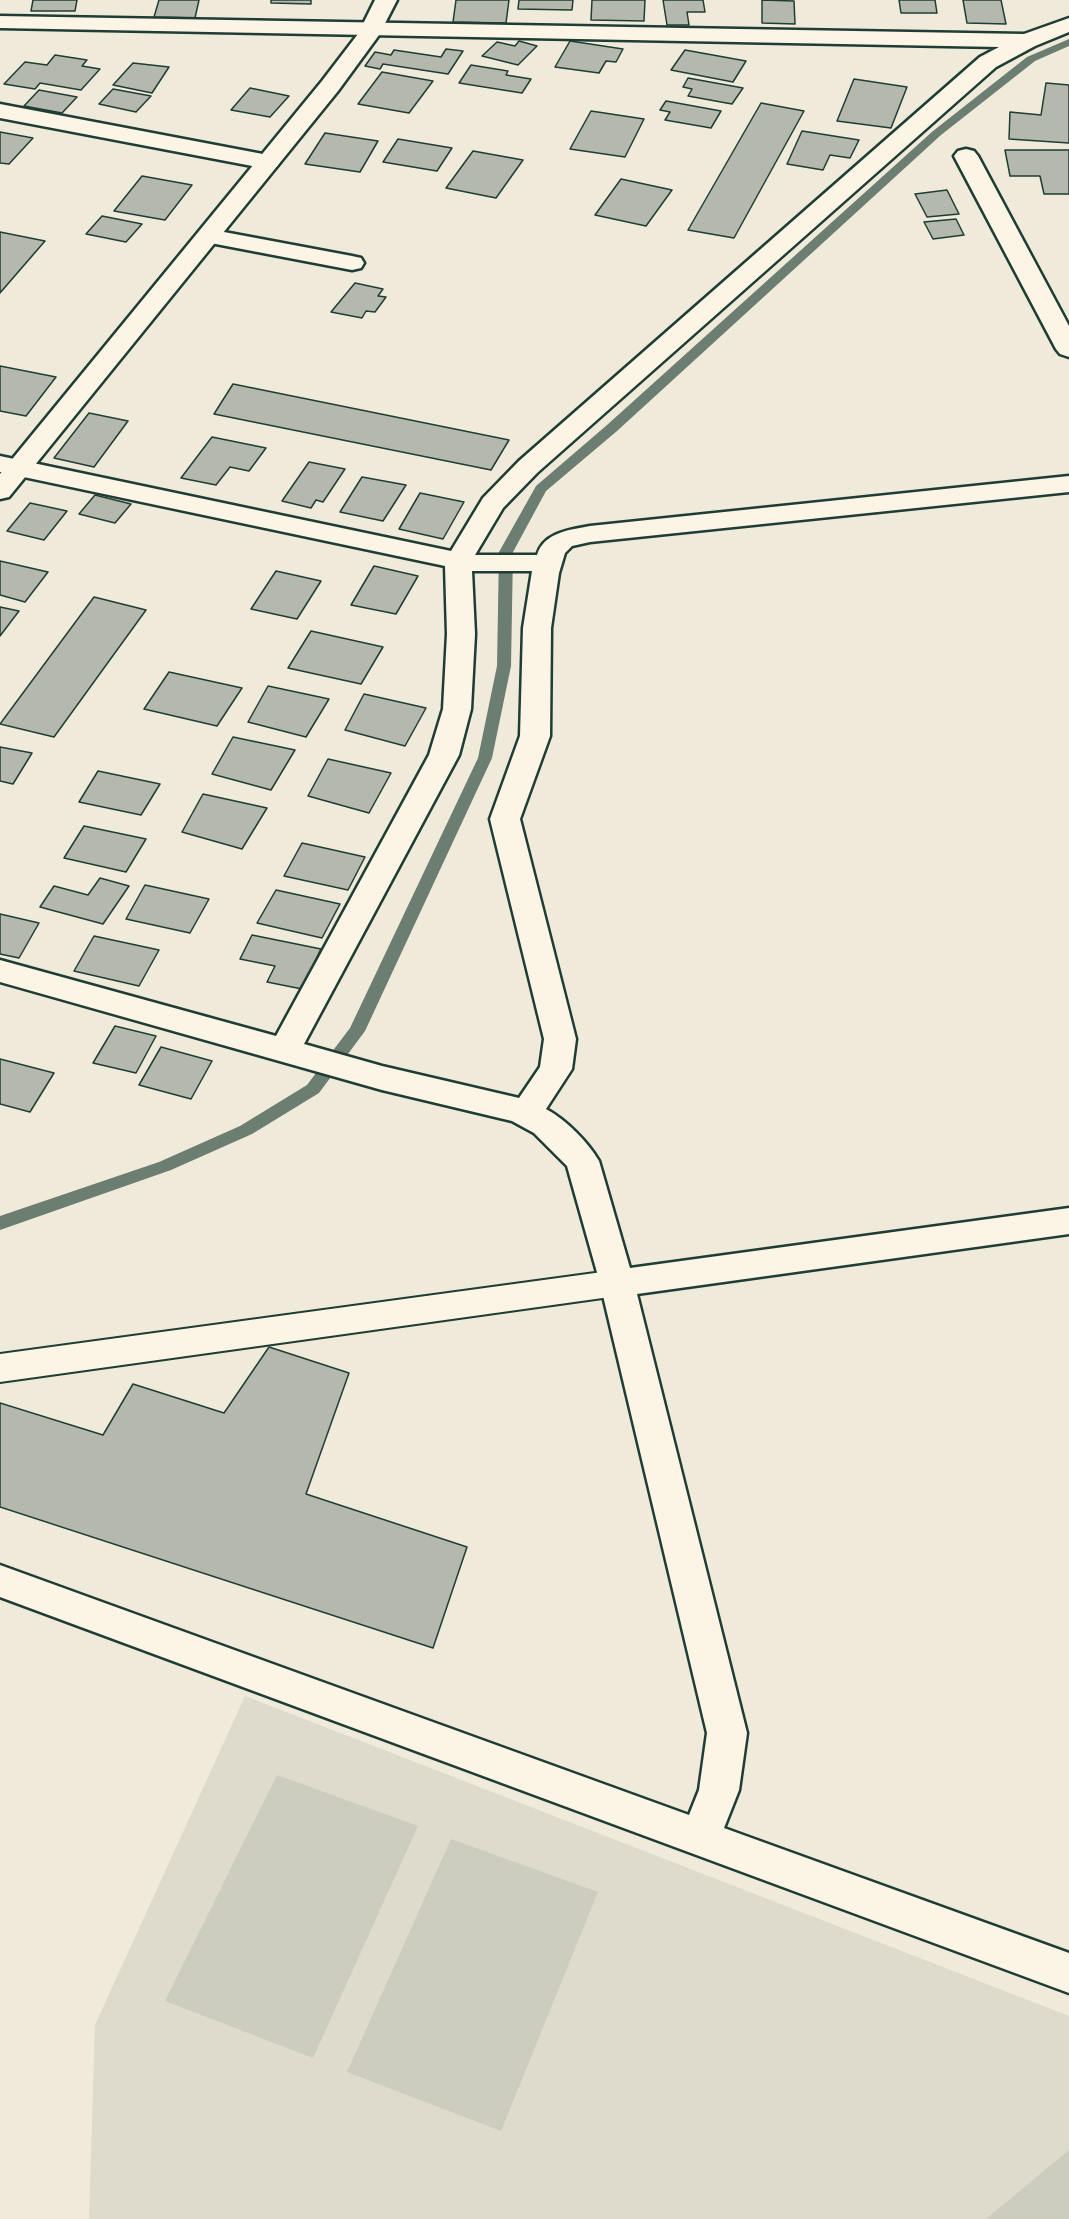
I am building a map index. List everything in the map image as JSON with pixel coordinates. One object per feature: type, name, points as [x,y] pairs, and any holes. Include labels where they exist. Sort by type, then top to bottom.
[{"type":"street","points":[[0,491],[9,466],[208,236],[330,86],[371,30],[386,0]]},
{"type":"street","points":[[0,22],[1027,41]]},
{"type":"street","points":[[289,1052],[444,755],[457,709],[464,562],[492,504],[528,467],[965,81],[988,62],[1027,41],[1069,24]]},
{"type":"street","points":[[0,111],[268,162]]},
{"type":"street","points":[[966,156],[1069,349]]},
{"type":"street","points":[[208,236],[352,263]]},
{"type":"street","points":[[9,466],[464,562],[548,563]]},
{"type":"street","points":[[526,1114],[556,1069],[560,1039],[505,819],[535,736],[537,628],[552,550],[563,540],[590,534],[1069,484]]},
{"type":"street","points":[[0,971],[382,1078],[526,1114],[546,1124],[582,1161],[617,1283],[726,1733],[719,1790],[700,1836]]},
{"type":"street","points":[[617,1283],[1069,1221]]},
{"type":"street","points":[[0,1581],[1069,1973]]},
{"type":"lane","points":[[0,1368],[617,1283]]},
{"type":"shaded area","points":[[245,1696],[1069,2016],[1069,2219],[89,2219],[95,2025]]},
{"type":"shaded area","points":[[277,1775],[418,1826],[313,2058],[165,2001]]},
{"type":"shaded area","points":[[451,1839],[598,1892],[501,2131],[347,2072]]},
{"type":"shaded area","points":[[1069,2150],[1069,2219],[986,2219]]},
{"type":"building","points":[[33,0],[77,0],[75,11],[31,11]]},
{"type":"building","points":[[159,0],[199,0],[195,18],[154,17]]},
{"type":"building","points":[[271,0],[311,0],[311,4],[271,3]]},
{"type":"building","points":[[456,0],[509,0],[506,23],[453,22]]},
{"type":"building","points":[[519,0],[573,0],[572,10],[518,9]]},
{"type":"building","points":[[592,0],[645,0],[644,21],[591,20]]},
{"type":"building","points":[[663,0],[703,0],[705,12],[687,12],[689,25],[667,25]]},
{"type":"building","points":[[762,0],[794,1],[795,24],[762,23]]},
{"type":"building","points":[[899,0],[935,0],[937,13],[901,13]]},
{"type":"building","points":[[963,0],[1001,0],[1006,24],[967,23]]},
{"type":"building","points":[[519,41],[537,46],[518,65],[482,56],[497,42],[515,46]]},
{"type":"building","points":[[570,41],[623,49],[616,62],[606,61],[599,73],[555,67]]},
{"type":"building","points":[[446,49],[463,51],[448,74],[383,64],[380,69],[365,66],[375,52],[391,55],[394,50],[441,57]]},
{"type":"building","points":[[685,50],[746,61],[733,82],[671,70]]},
{"type":"building","points":[[55,55],[87,60],[82,66],[100,69],[81,90],[40,83],[35,89],[4,84],[25,62],[47,65]]},
{"type":"building","points":[[133,63],[169,67],[152,93],[113,85]]},
{"type":"building","points":[[471,65],[508,71],[506,75],[531,79],[522,93],[459,83]]},
{"type":"building","points":[[382,72],[433,81],[409,113],[358,104]]},
{"type":"building","points":[[688,78],[743,88],[732,104],[688,96],[692,89],[683,87]]},
{"type":"building","points":[[854,79],[907,87],[891,128],[837,121]]},
{"type":"building","points":[[1046,83],[1069,85],[1069,143],[1009,139],[1010,112],[1041,115]]},
{"type":"building","points":[[250,88],[289,96],[270,117],[231,110]]},
{"type":"building","points":[[113,89],[151,96],[136,112],[99,104]]},
{"type":"building","points":[[39,90],[77,97],[62,113],[24,106]]},
{"type":"building","points":[[666,101],[721,111],[711,128],[665,120],[670,112],[660,110]]},
{"type":"building","points":[[761,103],[804,111],[734,238],[688,230]]},
{"type":"building","points":[[591,111],[644,119],[625,157],[570,149]]},
{"type":"building","points":[[802,131],[859,140],[850,158],[830,155],[823,170],[787,164]]},
{"type":"building","points":[[0,132],[33,138],[9,164],[0,163]]},
{"type":"building","points":[[325,133],[378,141],[360,172],[305,164]]},
{"type":"building","points":[[398,139],[452,148],[437,171],[383,162]]},
{"type":"building","points":[[1005,150],[1069,150],[1069,194],[1044,194],[1040,176],[1010,176]]},
{"type":"building","points":[[473,151],[523,160],[496,198],[446,188]]},
{"type":"building","points":[[142,176],[192,185],[165,220],[114,211]]},
{"type":"building","points":[[621,179],[672,190],[646,226],[595,215]]},
{"type":"building","points":[[947,190],[959,214],[927,217],[915,194]]},
{"type":"building","points":[[102,216],[142,224],[126,242],[86,234]]},
{"type":"building","points":[[956,219],[964,235],[933,239],[924,222]]},
{"type":"building","points":[[0,232],[45,241],[0,293]]},
{"type":"building","points":[[355,283],[383,289],[378,296],[386,297],[375,312],[366,311],[362,318],[331,312]]},
{"type":"building","points":[[0,366],[56,377],[26,416],[0,411]]},
{"type":"building","points":[[233,384],[509,440],[491,470],[214,414]]},
{"type":"building","points":[[89,413],[128,421],[94,467],[54,458]]},
{"type":"building","points":[[212,437],[266,448],[249,471],[230,467],[216,485],[181,478]]},
{"type":"building","points":[[309,462],[345,469],[323,502],[316,500],[311,508],[282,501]]},
{"type":"building","points":[[362,477],[406,485],[383,521],[340,512]]},
{"type":"building","points":[[420,493],[464,502],[443,539],[399,529]]},
{"type":"building","points":[[95,495],[131,504],[115,523],[79,514]]},
{"type":"building","points":[[30,503],[67,511],[44,540],[7,531]]},
{"type":"building","points":[[0,561],[48,572],[25,602],[0,595]]},
{"type":"building","points":[[374,566],[418,576],[396,614],[351,605]]},
{"type":"building","points":[[276,571],[321,581],[297,619],[251,609]]},
{"type":"building","points":[[94,597],[146,610],[54,737],[0,724]]},
{"type":"building","points":[[0,607],[19,611],[0,636]]},
{"type":"building","points":[[311,631],[383,647],[361,684],[288,668]]},
{"type":"building","points":[[169,672],[242,688],[217,726],[144,709]]},
{"type":"building","points":[[268,686],[329,699],[306,737],[248,722]]},
{"type":"building","points":[[364,694],[426,708],[405,746],[345,730]]},
{"type":"building","points":[[233,737],[295,750],[271,790],[212,774]]},
{"type":"building","points":[[0,747],[32,753],[13,784],[0,781]]},
{"type":"building","points":[[328,759],[391,773],[369,813],[308,796]]},
{"type":"building","points":[[98,771],[160,784],[141,815],[79,802]]},
{"type":"building","points":[[203,794],[267,808],[242,849],[182,832]]},
{"type":"building","points":[[84,826],[146,839],[126,872],[64,858]]},
{"type":"building","points":[[302,843],[365,857],[348,890],[284,876]]},
{"type":"building","points":[[100,878],[129,886],[103,924],[40,907],[54,886],[88,895]]},
{"type":"building","points":[[145,885],[209,899],[190,933],[126,919]]},
{"type":"building","points":[[276,890],[340,904],[322,938],[257,923]]},
{"type":"building","points":[[0,914],[39,923],[19,958],[0,954]]},
{"type":"building","points":[[252,935],[321,949],[302,989],[267,982],[275,966],[240,959]]},
{"type":"building","points":[[94,936],[159,950],[139,986],[74,971]]},
{"type":"building","points":[[115,1026],[156,1036],[136,1073],[93,1063]]},
{"type":"building","points":[[161,1047],[212,1061],[191,1099],[139,1085]]},
{"type":"building","points":[[0,1059],[54,1073],[30,1112],[0,1104]]},
{"type":"building","points":[[269,1347],[349,1373],[306,1494],[467,1547],[433,1648],[0,1507],[0,1403],[103,1435],[133,1384],[224,1413]]},
{"type":"waterway","points":[[0,1223],[165,1166],[246,1130],[313,1089],[357,1031],[485,758],[504,666],[506,552],[541,489],[612,428],[937,133],[1031,59],[1069,42]]}]
